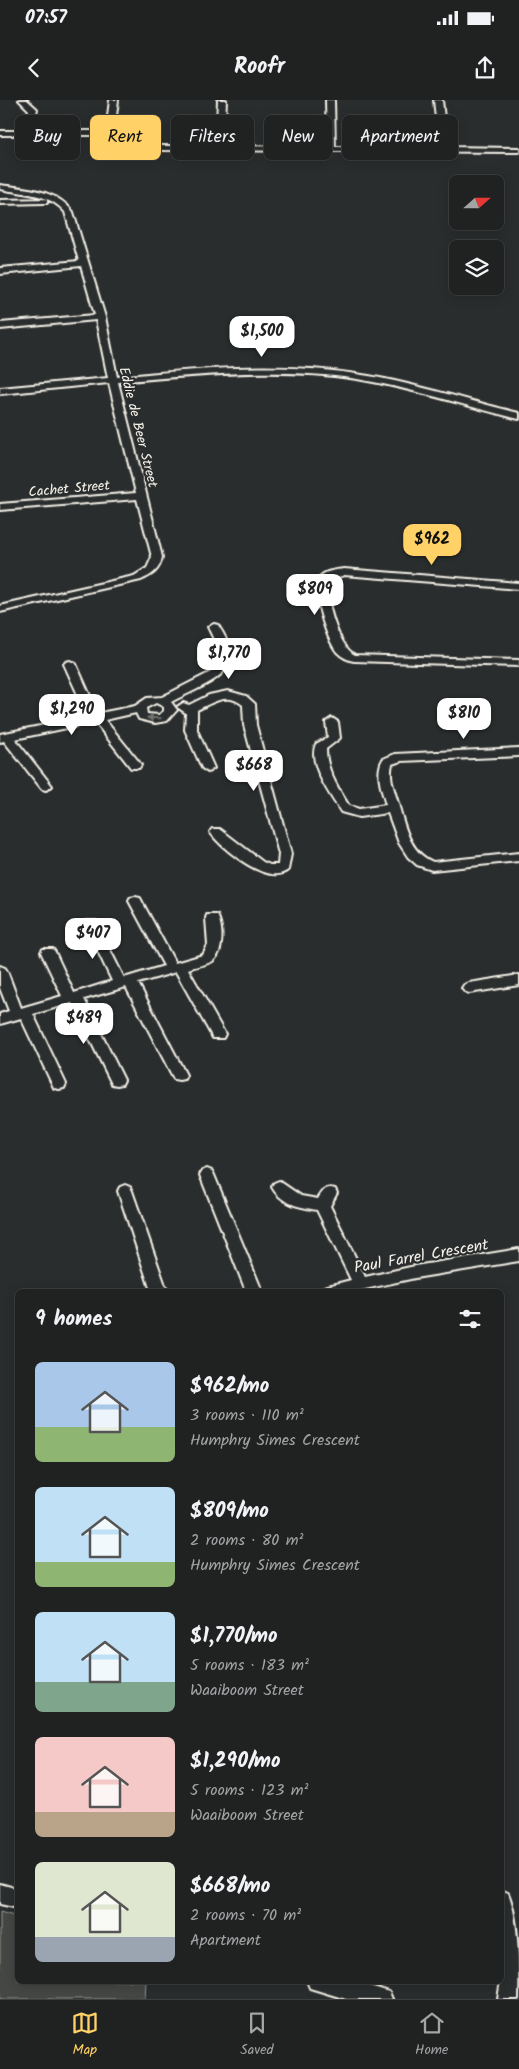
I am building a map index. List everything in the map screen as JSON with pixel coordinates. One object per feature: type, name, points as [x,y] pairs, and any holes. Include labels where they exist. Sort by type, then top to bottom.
[{"type":"street","points":[[23,100],[33,109],[32,115]]},
{"type":"street","points":[[112,115],[114,100]]},
{"type":"street","points":[[221,115],[222,100]]},
{"type":"street","points":[[330,100],[330,115]]},
{"type":"street","points":[[438,100],[440,115]]},
{"type":"street","points":[[0,133],[15,133]]},
{"type":"street","points":[[458,150],[519,150]]},
{"type":"street","points":[[0,187],[39,194],[59,201]]},
{"type":"street","points":[[0,202],[59,201]]},
{"type":"street","name":"Eddie de Beer Street","points":[[0,609],[137,578],[152,570],[156,563],[156,549],[112,381],[100,317],[69,212],[59,201]]},
{"type":"street","points":[[0,271],[83,263]]},
{"type":"street","points":[[0,326],[100,317]]},
{"type":"street","points":[[0,391],[230,370],[311,372],[356,377],[414,388],[519,416]]},
{"type":"street","name":"Cachet Street","points":[[0,507],[141,496]]},
{"type":"street","points":[[519,586],[344,572],[333,574],[324,579],[321,590],[339,646],[348,656],[354,658],[519,663]]},
{"type":"street","points":[[167,703],[224,667],[226,659],[222,639],[214,627]]},
{"type":"street","points":[[70,664],[90,708],[135,765]]},
{"type":"street","points":[[46,786],[3,737],[139,709],[145,702],[158,700],[191,709],[227,694],[243,698],[249,704],[250,725],[254,744],[285,854],[284,866],[282,869],[272,871],[260,867],[216,832]]},
{"type":"street","points":[[139,709],[143,716],[148,719],[160,719],[169,714],[171,710],[167,703]]},
{"type":"street","points":[[191,709],[191,730],[208,768]]},
{"type":"street","points":[[332,722],[334,738],[320,747],[319,757],[334,791],[345,809],[359,813],[394,808]]},
{"type":"street","points":[[519,752],[410,756],[392,759],[387,762],[385,767],[385,777],[405,844],[411,854],[425,865],[432,866],[519,857]]},
{"type":"street","points":[[135,900],[218,1034]]},
{"type":"street","points":[[0,1019],[208,958],[213,953],[215,947],[212,918]]},
{"type":"street","points":[[91,924],[179,1075]]},
{"type":"street","points":[[48,952],[117,1080]]},
{"type":"street","points":[[0,971],[58,1084]]},
{"type":"street","points":[[470,988],[519,980]]},
{"type":"street","points":[[207,1175],[253,1289]]},
{"type":"street","points":[[279,1188],[297,1201],[326,1199],[360,1283]]},
{"type":"street","points":[[125,1191],[158,1289]]},
{"type":"street","name":"Paul Farrel Crescent","points":[[337,1289],[415,1272],[519,1256]]},
{"type":"street","points":[[0,1894],[15,1898]]},
{"type":"street","points":[[504,1914],[513,1956],[511,1989],[508,1999]]},
{"type":"street","points":[[328,1984],[382,1999]]},
{"type":"shaded area","points":[[0,1912],[15,1916],[15,1984],[146,1984],[145,1999],[0,1999]]}]
